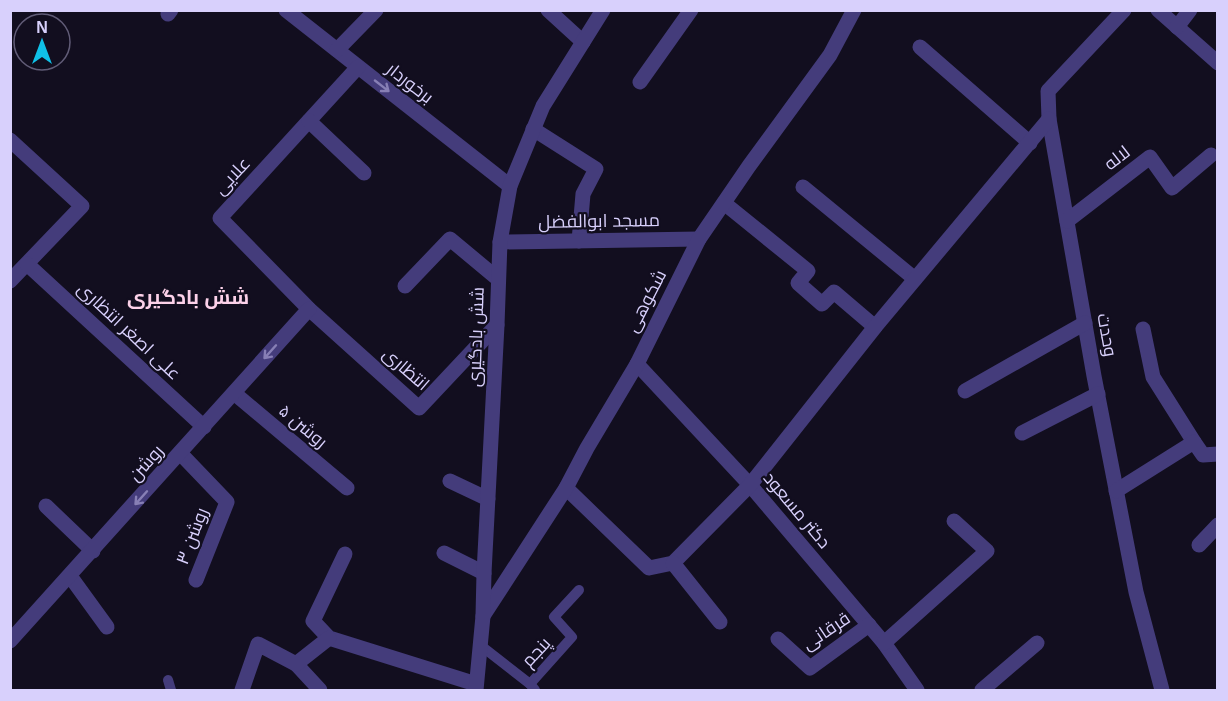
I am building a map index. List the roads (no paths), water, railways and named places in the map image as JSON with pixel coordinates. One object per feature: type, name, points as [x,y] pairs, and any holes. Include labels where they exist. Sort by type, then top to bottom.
[{"type":"street","name":"برخوردار","points":[[286,10],[510,186]]},
{"type":"street","points":[[337,50],[376,10]]},
{"type":"street","points":[[548,10],[583,42]]},
{"type":"street","name":"شش بادگیری","points":[[476,687],[483,616],[500,242],[510,186],[543,106],[603,10]]},
{"type":"street","points":[[640,82],[691,10]]},
{"type":"street","name":"شکوهی","points":[[483,616],[567,488],[587,448],[637,364],[699,239],[830,55],[854,10]]},
{"type":"street","name":"وحدت","points":[[1124,10],[1048,92],[1049,119],[1136,592],[1162,690]]},
{"type":"street","points":[[1158,10],[1218,63]]},
{"type":"street","points":[[1177,27],[1190,10]]},
{"type":"street","points":[[920,46],[1030,143]]},
{"type":"street","name":"علایی","points":[[309,309],[220,218],[358,67]]},
{"type":"street","points":[[567,488],[649,568],[673,563],[750,485],[875,327],[1049,119]]},
{"type":"street","points":[[309,121],[364,173]]},
{"type":"street","points":[[533,129],[596,168],[583,194],[579,241]]},
{"type":"street","points":[[10,140],[82,206],[10,281]]},
{"type":"street","name":"لاله","points":[[1067,221],[1150,157],[1172,188],[1211,155]]},
{"type":"street","points":[[803,187],[915,279]]},
{"type":"street","points":[[724,203],[808,271],[798,283],[822,304],[834,291],[875,327]]},
{"type":"street","points":[[405,286],[450,239],[498,279]]},
{"type":"street","name":"مسجد ابوالفضل","points":[[500,242],[699,239]]},
{"type":"street","name":"علی اصغر انتظاری","points":[[27,264],[204,427]]},
{"type":"street","name":"انتظاری","points":[[309,309],[419,408],[497,325]]},
{"type":"street","name":"روشن","points":[[10,641],[309,309]]},
{"type":"street","points":[[965,391],[1085,323]]},
{"type":"street","points":[[1143,329],[1153,377],[1203,455],[1218,454]]},
{"type":"street","name":"دکتر مسعود","points":[[637,364],[750,485],[884,643],[917,690]]},
{"type":"street","name":"روشن ۵","points":[[234,393],[347,488]]},
{"type":"street","points":[[1022,433],[1098,394]]},
{"type":"street","points":[[1116,490],[1194,442]]},
{"type":"street","name":"روشن ۳","points":[[180,453],[227,502],[196,580]]},
{"type":"street","points":[[450,481],[488,499]]},
{"type":"street","points":[[46,506],[93,551]]},
{"type":"street","points":[[884,643],[987,551],[954,521]]},
{"type":"street","points":[[1199,545],[1218,525]]},
{"type":"street","points":[[444,553],[484,573]]},
{"type":"street","points":[[345,554],[313,621],[329,638],[476,687]]},
{"type":"street","points":[[673,563],[720,622]]},
{"type":"street","points":[[70,576],[107,627]]},
{"type":"street","name":"قرقانی","points":[[778,639],[810,668],[869,625]]},
{"type":"street","points":[[296,664],[329,638]]},
{"type":"street","points":[[982,690],[1037,643]]},
{"type":"street","points":[[242,690],[258,644],[296,664],[320,690]]},
{"type":"lane","name":"پنجم","points":[[532,687],[572,637],[554,617],[579,590]]},
{"type":"lane","points":[[480,645],[532,687]]},
{"type":"district","name":"شش بادگیری","points":[[188,297]]}]
